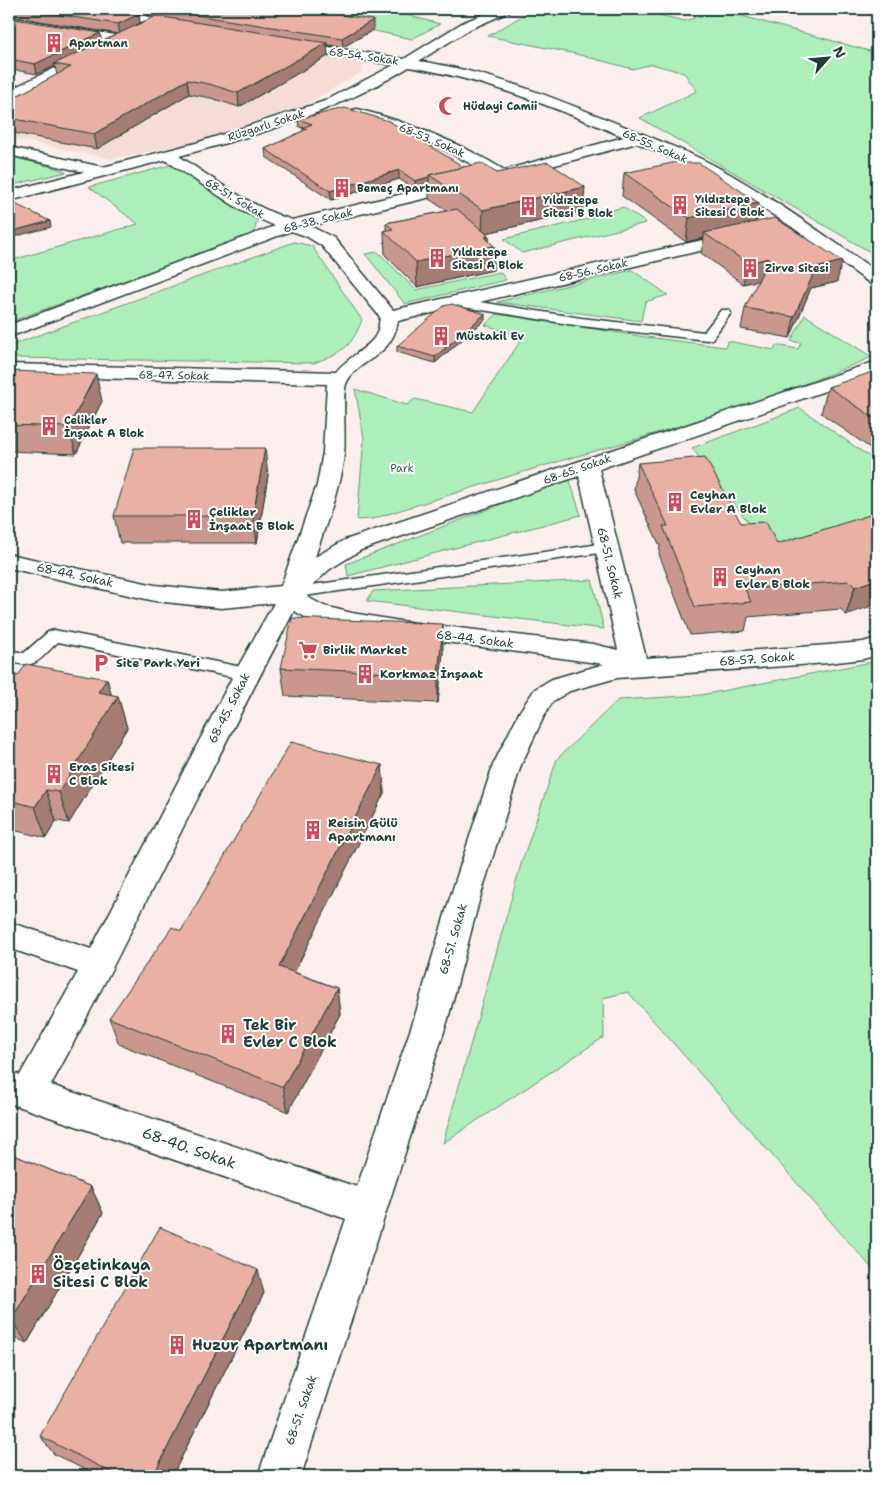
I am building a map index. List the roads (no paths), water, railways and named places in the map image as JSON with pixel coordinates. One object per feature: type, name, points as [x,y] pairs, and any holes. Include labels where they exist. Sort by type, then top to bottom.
[{"type":"street","points":[[114,9],[156,24],[193,29]]},
{"type":"street","name":"Rüzgarlı Sokak","points":[[9,196],[226,139],[330,104],[384,78],[466,26],[505,9]]},
{"type":"street","points":[[9,21],[130,36]]},
{"type":"street","points":[[9,95],[156,24]]},
{"type":"street","name":"68-54. Sokak","points":[[277,43],[409,63]]},
{"type":"street","name":"68-55. Sokak","points":[[409,63],[467,74],[510,87],[553,102],[679,155],[722,176],[798,224],[877,280]]},
{"type":"street","points":[[18,78],[35,82]]},
{"type":"street","name":"68-53. Sokak","points":[[330,104],[417,131],[464,152],[502,175]]},
{"type":"street","name":"68-38. Sokak","points":[[9,331],[289,226],[502,175],[637,138]]},
{"type":"street","points":[[9,151],[103,171]]},
{"type":"street","name":"68-51. Sokak","points":[[167,155],[248,208],[289,226],[312,232],[328,242],[389,317]]},
{"type":"street","points":[[779,228],[798,224]]},
{"type":"street","name":"68-56. Sokak","points":[[389,317],[750,235]]},
{"type":"street","points":[[339,378],[378,344],[386,334],[389,317]]},
{"type":"street","name":"68-65. Sokak","points":[[291,593],[304,577],[335,554],[353,545],[877,367]]},
{"type":"street","name":"68-47. Sokak","points":[[9,370],[339,378]]},
{"type":"street","name":"68-45. Sokak","points":[[19,1090],[99,965],[247,674],[291,593],[328,484],[334,452],[334,393],[339,378]]},
{"type":"street","name":"68-51. Sokak","points":[[279,1476],[431,1019],[466,892],[507,765],[533,711],[544,695],[551,690],[591,675],[636,667],[586,466]]},
{"type":"street","name":"68-44. Sokak","points":[[9,560],[155,593],[221,600],[291,593],[300,604],[316,612],[352,621],[400,629],[593,653],[622,659],[636,667]]},
{"type":"street","name":"68-57. Sokak","points":[[636,667],[828,654],[864,650],[877,646]]},
{"type":"street","points":[[9,935],[99,965]]},
{"type":"street","name":"68-40. Sokak","points":[[19,1090],[369,1209]]},
{"type":"lane","points":[[455,302],[527,315],[639,331],[708,336],[725,313]]},
{"type":"lane","name":"68-44. Sokak","points":[[291,593],[607,548]]},
{"type":"lane","points":[[9,656],[28,660],[54,636],[247,674]]},
{"type":"place","name":"Apartman","points":[[54,43]]},
{"type":"place","name":"Hüdayi Camii","points":[[448,106]]},
{"type":"place","name":"Bemeç Apartmanı","points":[[342,188]]},
{"type":"place","name":"Yıldıztepe Sitesi C Blok","points":[[680,205]]},
{"type":"place","name":"Yıldıztepe Sitesi B Blok","points":[[528,206]]},
{"type":"place","name":"Yıldıztepe Sitesi A Blok","points":[[437,258]]},
{"type":"place","name":"Zirve Sitesi","points":[[750,268]]},
{"type":"place","name":"Müstakil Ev","points":[[441,336]]},
{"type":"place","name":"Çelikler İnşaat A Blok","points":[[49,426]]},
{"type":"place","name":"Ceyhan Evler A Blok","points":[[675,502]]},
{"type":"place","name":"Çelikler İnşaat B Blok","points":[[194,519]]},
{"type":"place","name":"Ceyhan Evler B Blok","points":[[720,577]]},
{"type":"place","name":"Birlik Market","points":[[308,650]]},
{"type":"place","name":"Site Park Yeri","points":[[101,663]]},
{"type":"place","name":"Korkmaz İnşaat","points":[[365,674]]},
{"type":"place","name":"Eras Sitesi C Blok","points":[[54,774]]},
{"type":"place","name":"Reisin Gülü Apartmanı","points":[[313,830]]},
{"type":"place","name":"Tek Bir Evler C Blok","points":[[228,1034]]},
{"type":"place","name":"Özçetinkaya Sitesi C Blok","points":[[38,1274]]},
{"type":"place","name":"Huzur Apartmanı","points":[[177,1345]]},
{"type":"park label","name":"Park","points":[[402,468]]}]
